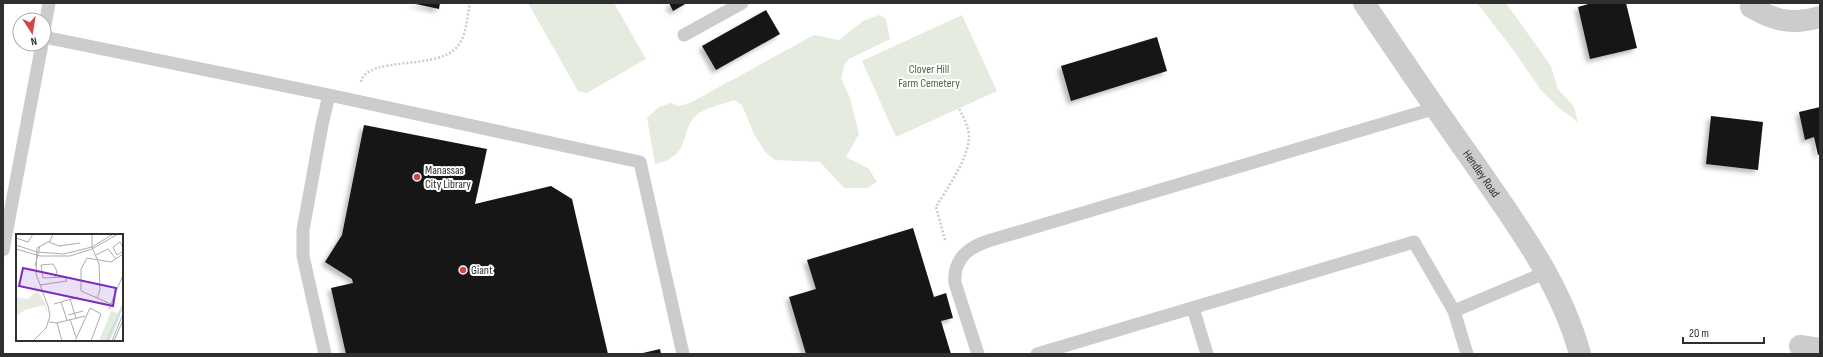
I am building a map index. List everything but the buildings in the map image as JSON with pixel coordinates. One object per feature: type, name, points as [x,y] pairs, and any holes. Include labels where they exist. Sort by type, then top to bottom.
[{"type":"street","name":"Hendley Road","points":[[1364,3],[1520,229],[1546,272],[1562,305],[1580,354]]},
{"type":"street","points":[[1751,7],[1770,17],[1787,22],[1820,17]]},
{"type":"lane","points":[[684,35],[742,3]]},
{"type":"lane","points":[[52,39],[329,95],[640,162],[683,354]]},
{"type":"lane","points":[[3,250],[40,52]]},
{"type":"lane","points":[[325,354],[303,256],[303,230],[322,125],[329,95]]},
{"type":"lane","points":[[978,354],[955,283],[954,274],[962,255],[970,248],[984,242],[1436,108]]},
{"type":"lane","points":[[1037,354],[1414,242],[1454,311],[1467,354]]},
{"type":"lane","points":[[1454,311],[1546,272]]},
{"type":"lane","points":[[1193,308],[1208,354]]},
{"type":"path","points":[[357,101],[362,78],[368,71],[372,69],[440,58],[456,48],[464,34],[470,3]]},
{"type":"path","points":[[945,240],[936,207],[967,149],[969,137],[967,126],[959,108]]},
{"type":"green space","points":[[528,3],[614,3],[646,59],[587,93],[578,91]]},
{"type":"green space","points":[[1477,3],[1506,3],[1551,66],[1558,89],[1574,107],[1578,122],[1559,108],[1541,90],[1511,47]]},
{"type":"green space","points":[[879,15],[886,19],[890,39],[849,59],[844,66],[841,78],[850,98],[859,134],[846,157],[869,169],[877,182],[867,188],[844,188],[820,162],[775,160],[766,153],[754,134],[742,105],[734,100],[699,113],[689,126],[681,148],[675,155],[667,160],[655,164],[647,118],[659,107],[671,103],[678,106],[690,103],[814,35],[839,40],[863,21]]},
{"type":"green space","name":"Clover Hill Farm Cemetery","points":[[962,15],[997,91],[896,137],[862,61]]},
{"type":"place","name":"Manassas City Library","points":[[417,177]]},
{"type":"place","name":"Giant","points":[[463,270]]}]
